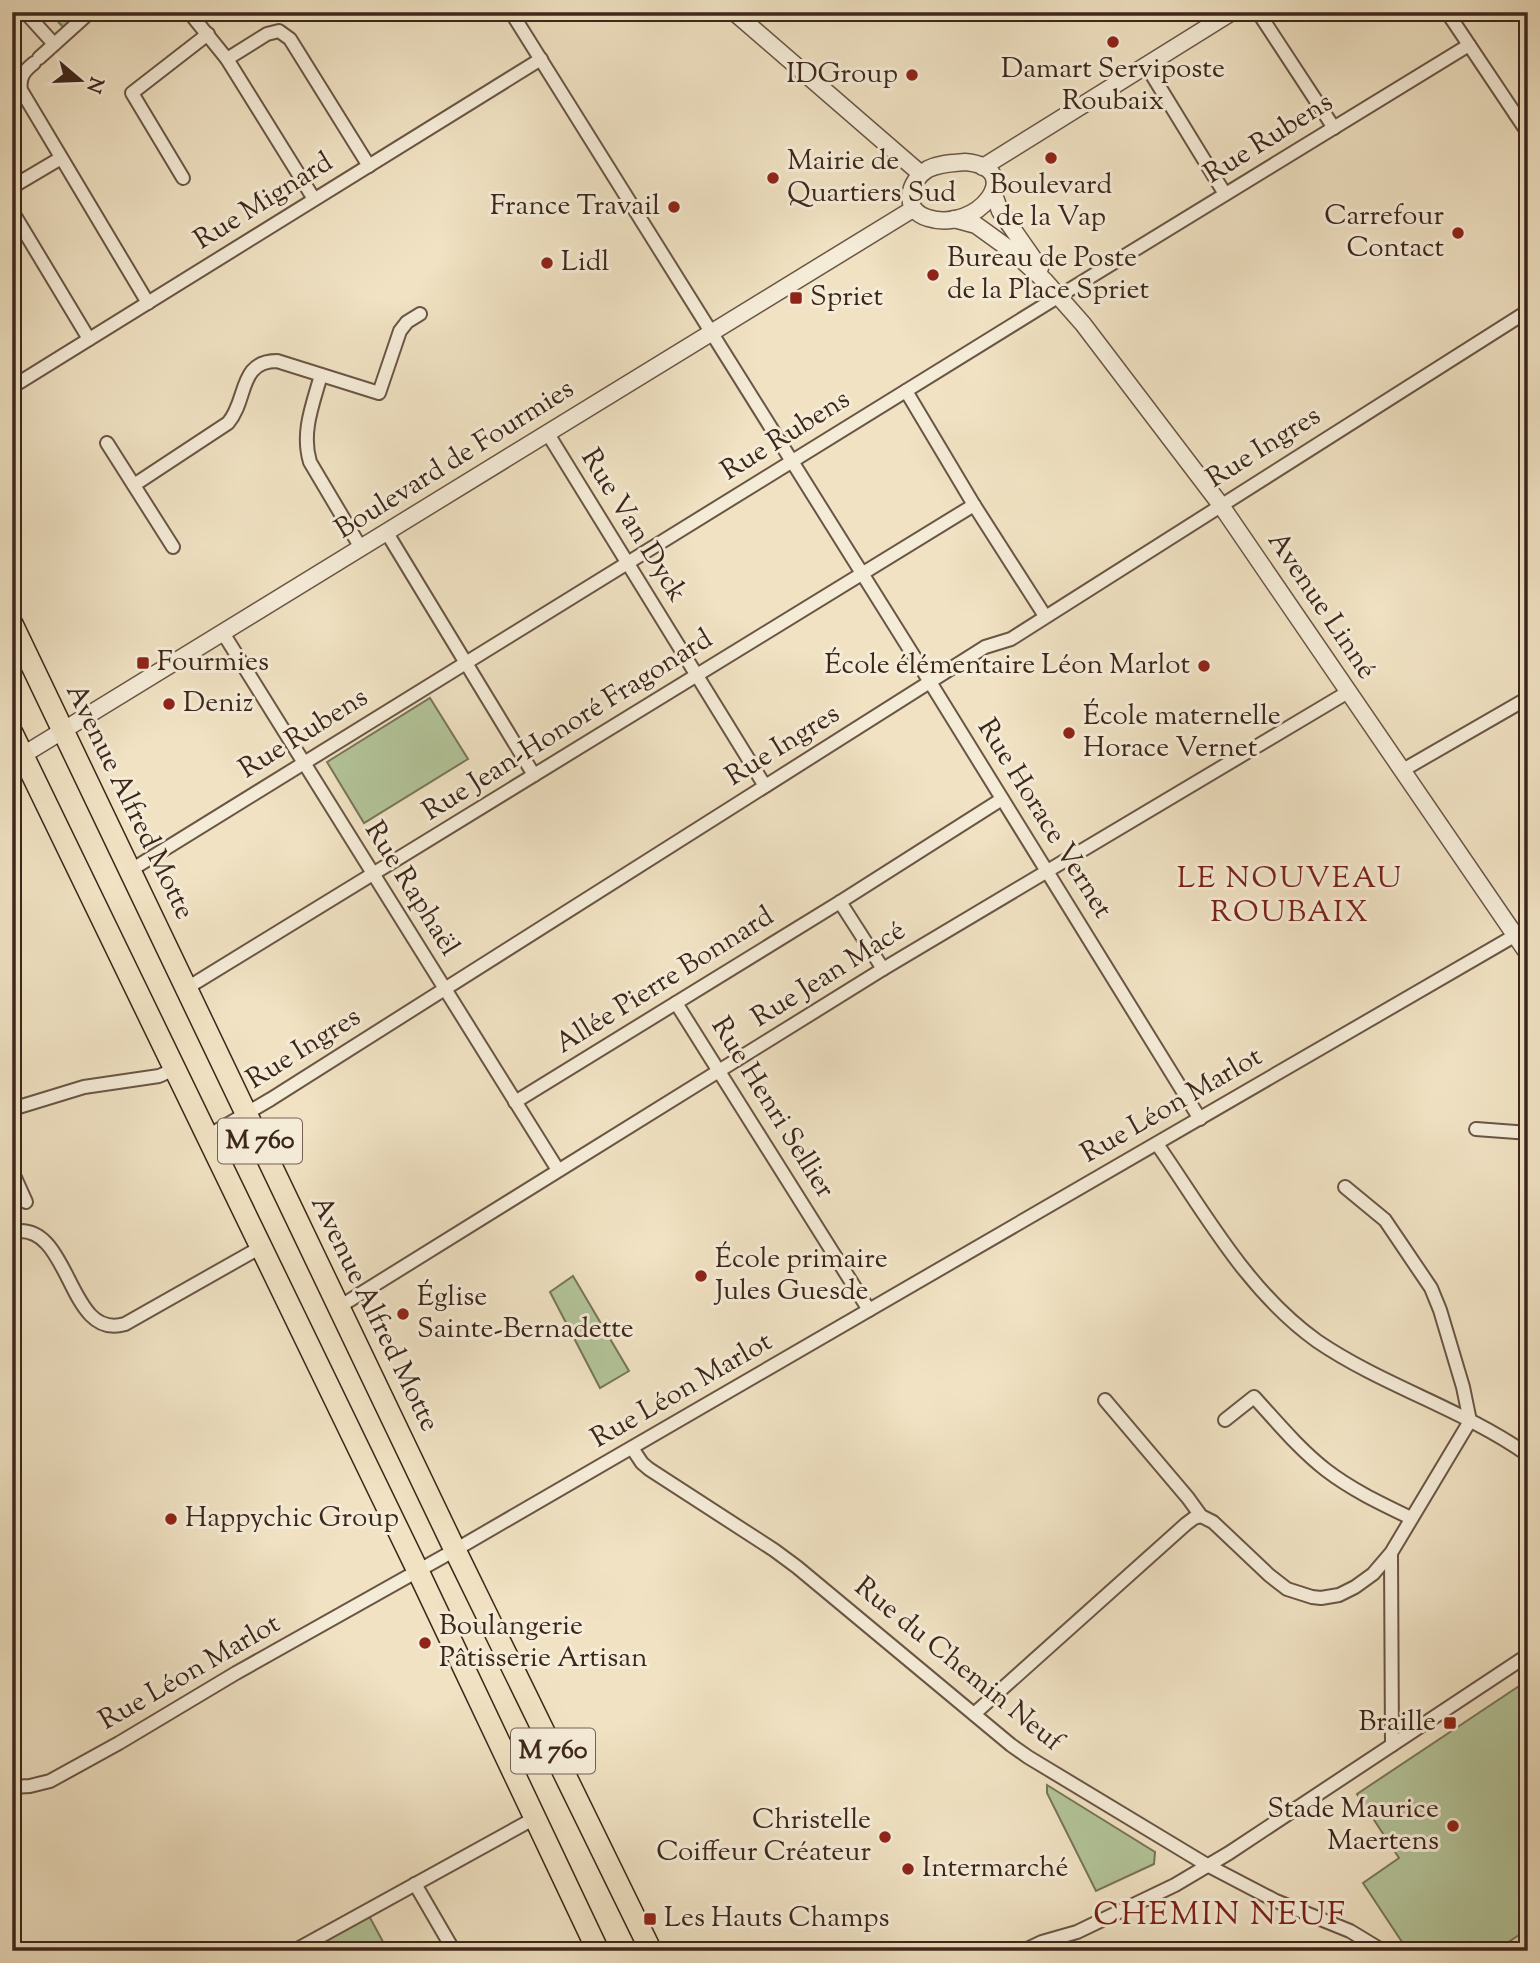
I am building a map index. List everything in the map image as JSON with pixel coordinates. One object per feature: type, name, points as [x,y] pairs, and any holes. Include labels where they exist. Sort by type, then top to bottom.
[{"type":"main road","name":"Avenue Alfred Motte","points":[[12,624],[455,1550],[651,1951]]},
{"type":"main road","name":"M 760","points":[[12,733],[418,1571],[598,1951]]},
{"type":"street","points":[[25,12],[54,44]]},
{"type":"street","points":[[90,12],[22,75],[20,90],[148,303]]},
{"type":"street","points":[[189,12],[227,59],[314,199]]},
{"type":"street","name":"Rue Horace Vernet","points":[[511,12],[1200,1119]]},
{"type":"street","points":[[734,12],[921,174]]},
{"type":"street","points":[[983,167],[1232,12]]},
{"type":"street","points":[[1258,12],[1334,128]]},
{"type":"street","points":[[1447,12],[1528,133]]},
{"type":"street","points":[[227,59],[267,34],[279,32],[290,39],[369,166]]},
{"type":"street","points":[[183,178],[132,93],[208,34]]},
{"type":"street","name":"Rue Rubens","points":[[131,870],[1469,45]]},
{"type":"street","name":"Rue Mignard","points":[[12,387],[541,59]]},
{"type":"street","points":[[1146,65],[1225,194]]},
{"type":"street","points":[[1516,115],[1528,108]]},
{"type":"street","points":[[12,187],[61,158]]},
{"type":"street","points":[[948,163],[971,163],[983,167],[990,171],[993,178],[993,192],[989,201],[981,208],[954,219],[942,220],[929,219],[913,209],[910,200],[911,188],[914,181],[929,169],[948,163]]},
{"type":"street","name":"Avenue Linné","points":[[993,192],[1000,211],[1059,296],[1220,504],[1348,692],[1521,931],[1528,954]]},
{"type":"street","name":"Boulevard de Fourmies","points":[[23,755],[913,209]]},
{"type":"street","points":[[12,211],[89,339]]},
{"type":"street","name":"Avenue Linné","points":[[954,219],[976,225],[989,233],[1059,296]]},
{"type":"street","name":"Rue Ingres","points":[[208,1136],[247,1114],[985,647],[1011,639],[1528,311]]},
{"type":"street","points":[[134,485],[228,423],[237,408],[247,379],[262,362],[277,361],[379,393],[400,331],[407,322],[420,314]]},
{"type":"street","points":[[321,375],[306,432],[307,453],[361,548]]},
{"type":"street","points":[[906,391],[1045,616]]},
{"type":"street","name":"Rue Van Dyck","points":[[548,434],[765,786]]},
{"type":"street","points":[[107,443],[173,547]]},
{"type":"street","name":"Rue Jean-Honoré Fragonard","points":[[187,988],[974,505]]},
{"type":"street","points":[[387,533],[534,775]]},
{"type":"street","name":"Rue Raphaël","points":[[223,633],[558,1170]]},
{"type":"street","name":"Rue Jean Macé","points":[[339,1307],[883,969],[1348,692]]},
{"type":"street","points":[[1403,770],[1528,698]]},
{"type":"street","name":"Allée Pierre Bonnard","points":[[515,1102],[1002,799]]},
{"type":"street","points":[[840,902],[883,969]]},
{"type":"street","name":"Rue Léon Marlot","points":[[12,1787],[51,1781],[119,1743],[1521,931]]},
{"type":"street","name":"Rue Henri Sellier","points":[[676,1003],[870,1310]]},
{"type":"street","points":[[12,1109],[83,1087],[159,1076],[175,1069]]},
{"type":"street","points":[[1476,1129],[1528,1133]]},
{"type":"street","points":[[1157,1144],[1245,1272],[1289,1319],[1345,1358],[1488,1430],[1528,1455]]},
{"type":"street","points":[[12,1171],[26,1202]]},
{"type":"street","points":[[1105,1400],[1201,1516],[1213,1522],[1287,1589],[1312,1597],[1331,1597],[1347,1592],[1380,1568],[1470,1421],[1463,1387],[1431,1288],[1385,1220],[1345,1187]]},
{"type":"street","points":[[12,1231],[28,1231],[46,1240],[90,1315],[103,1323],[116,1326],[125,1324],[261,1247]]},
{"type":"street","points":[[1226,1420],[1254,1397],[1325,1469],[1350,1487],[1411,1518]]},
{"type":"street","name":"Rue du Chemin Neuf","points":[[632,1448],[649,1469],[792,1562],[1028,1757],[1207,1866],[1276,1901],[1350,1931],[1382,1951]]},
{"type":"street","points":[[974,1714],[1186,1524],[1201,1516]]},
{"type":"street","points":[[1391,1553],[1392,1745]]},
{"type":"street","points":[[1023,1951],[1042,1942],[1077,1932],[1175,1885],[1267,1828],[1528,1655]]},
{"type":"street","points":[[294,1951],[535,1818]]},
{"type":"street","points":[[415,1884],[454,1951]]},
{"type":"green space","points":[[49,12],[81,12],[64,28]]},
{"type":"green space","points":[[430,698],[468,759],[364,823],[327,762]]},
{"type":"green space","points":[[573,1276],[629,1371],[600,1388],[550,1292]]},
{"type":"green space","name":"Stade Maurice Maertens","points":[[1528,1680],[1528,1929],[1495,1951],[1408,1951],[1363,1883],[1399,1858],[1357,1794]]},
{"type":"green space","points":[[1047,1785],[1155,1852],[1154,1864],[1096,1891],[1047,1793]]},
{"type":"green space","points":[[368,1914],[388,1951],[307,1951]]},
{"type":"place","name":"Damart Serviposte Roubaix","points":[[1113,42]]},
{"type":"place","name":"IDGroup","points":[[912,75]]},
{"type":"place","name":"Boulevard de la Vap","points":[[1051,158]]},
{"type":"place","name":"Mairie de Quartiers Sud","points":[[773,178]]},
{"type":"place","name":"France Travail","points":[[674,207]]},
{"type":"place","name":"Carrefour Contact","points":[[1458,233]]},
{"type":"place","name":"Lidl","points":[[547,263]]},
{"type":"place","name":"Bureau de Poste de la Place Spriet","points":[[933,275]]},
{"type":"place","name":"Spriet","points":[[796,298]]},
{"type":"place","name":"Fourmies","points":[[143,663]]},
{"type":"place","name":"École élémentaire Léon Marlot","points":[[1204,666]]},
{"type":"place","name":"Deniz","points":[[169,704]]},
{"type":"place","name":"École maternelle Horace Vernet","points":[[1069,733]]},
{"type":"place","name":"École primaire Jules Guesde","points":[[701,1276]]},
{"type":"place","name":"Église Sainte-Bernadette","points":[[403,1314]]},
{"type":"place","name":"Happychic Group","points":[[171,1519]]},
{"type":"place","name":"Boulangerie Pâtisserie Artisan","points":[[425,1643]]},
{"type":"place","name":"Braille","points":[[1450,1723]]},
{"type":"place","name":"Stade Maurice Maertens","points":[[1453,1826]]},
{"type":"place","name":"Christelle Coiffeur Créateur","points":[[885,1837]]},
{"type":"place","name":"Intermarché","points":[[908,1869]]},
{"type":"place","name":"Les Hauts Champs","points":[[650,1919]]},
{"type":"district","name":"LE NOUVEAU ROUBAIX","points":[[1290,896]]},
{"type":"district","name":"CHEMIN NEUF","points":[[1220,1916]]}]
